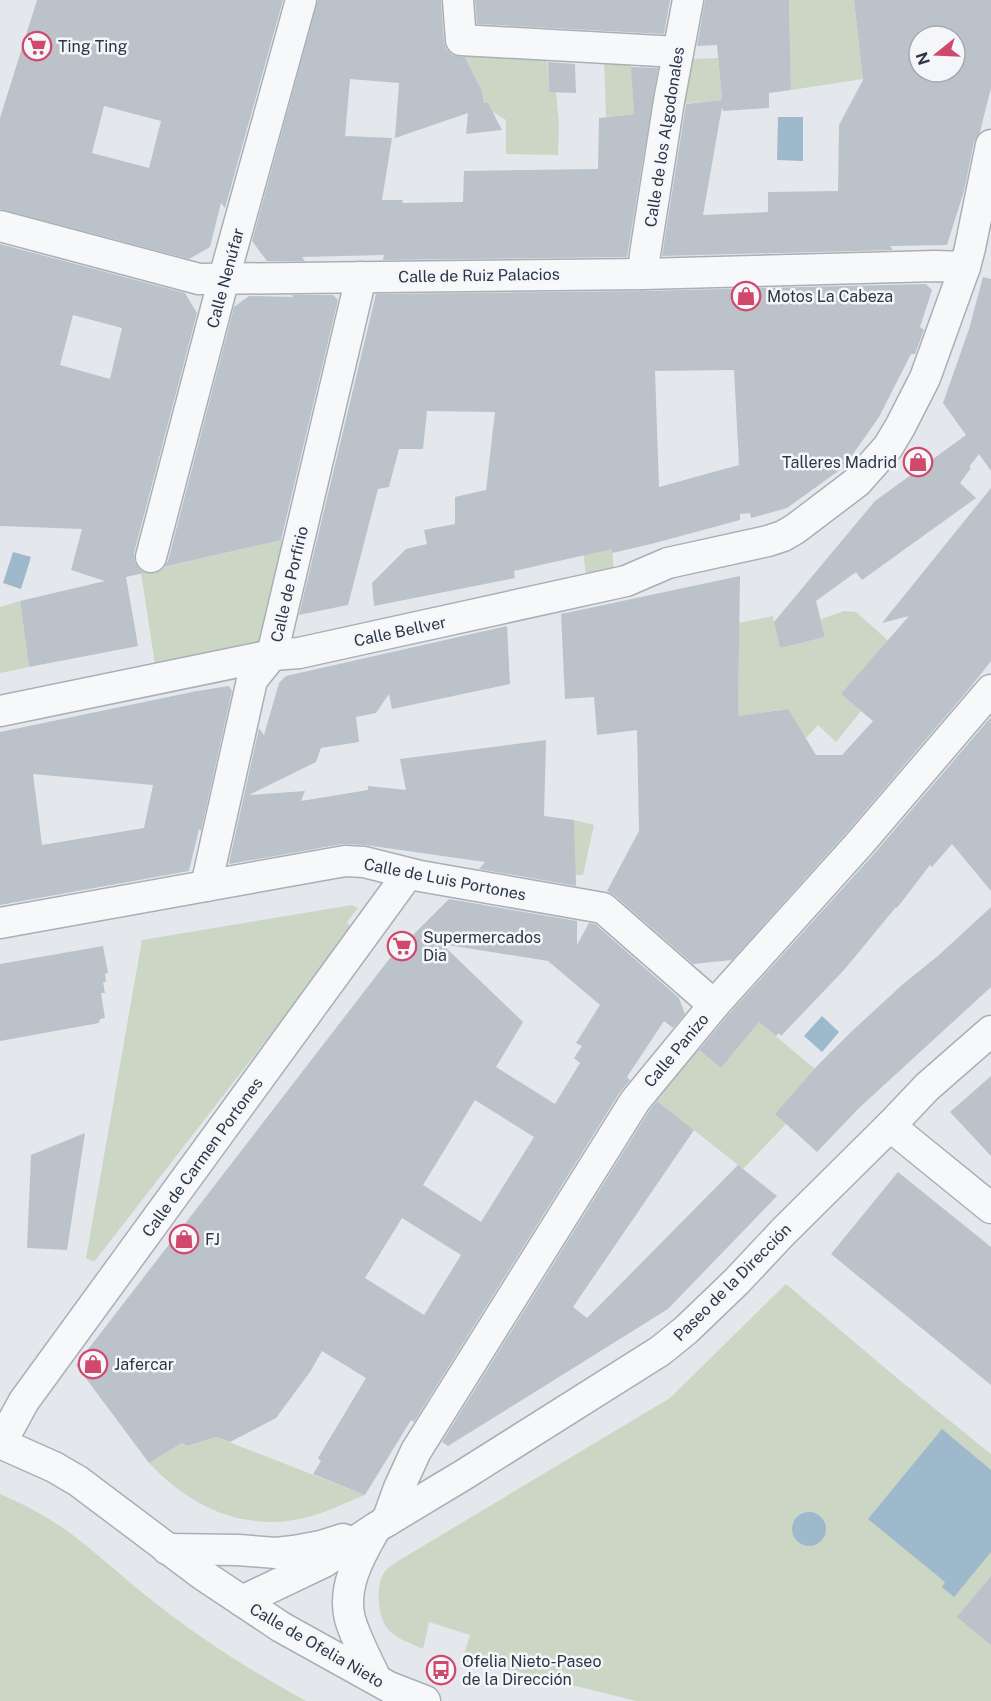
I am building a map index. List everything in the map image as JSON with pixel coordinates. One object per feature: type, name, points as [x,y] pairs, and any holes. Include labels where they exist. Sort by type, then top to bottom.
[{"type":"street","name":"Calle Nenúfar","points":[[151,557],[224,278],[301,0]]},
{"type":"street","points":[[458,0],[461,40],[678,52]]},
{"type":"street","name":"Calle de los Algodonales","points":[[644,274],[645,254],[669,101],[688,0]]},
{"type":"street","name":"Calle Bellver","points":[[0,711],[272,655],[299,653],[627,581],[662,565],[783,536],[857,482],[888,447],[900,427],[925,378],[965,267],[991,145]]},
{"type":"street","name":"Calle de Ruiz Palacios","points":[[0,226],[199,279],[644,274],[965,267]]},
{"type":"street","name":"Calle de Porfirio","points":[[206,886],[252,680],[272,655],[361,277]]},
{"type":"street","name":"Calle Panizo","points":[[382,1524],[416,1451],[634,1101],[714,1005],[860,843],[991,690]]},
{"type":"street","name":"Calle de Luis Portones","points":[[0,923],[345,861],[364,862],[408,874],[603,908],[714,1005]]},
{"type":"street","name":"Calle de Carmen Portones","points":[[1,1443],[24,1401],[408,874]]},
{"type":"street","name":"Paseo de la Dirección","points":[[243,1601],[324,1562],[660,1352],[737,1281],[927,1087],[991,1031]]},
{"type":"street","points":[[890,1126],[991,1208]]},
{"type":"street","points":[[1,1443],[54,1467],[78,1481],[167,1549],[243,1601]]},
{"type":"street","points":[[416,1451],[449,1471],[465,1474]]},
{"type":"street","name":"Paseo de la Dirección","points":[[167,1549],[294,1551],[321,1546],[382,1524]]},
{"type":"street","name":"Paseo de la Dirección","points":[[375,1679],[350,1618],[349,1598],[351,1579],[359,1557],[382,1524]]},
{"type":"street","name":"Calle de Ofelia Nieto","points":[[243,1601],[281,1627],[389,1687],[425,1701]]},
{"type":"green space","points":[[789,0],[854,0],[863,79],[791,90]]},
{"type":"green space","points":[[462,51],[547,57],[549,92],[556,92],[559,123],[558,155],[506,154],[506,120],[485,107],[482,91]]},
{"type":"green space","points":[[604,58],[631,60],[634,114],[606,117]]},
{"type":"green space","points":[[718,58],[722,100],[681,104],[693,59]]},
{"type":"green space","points":[[606,473],[614,571],[586,576],[582,543]]},
{"type":"green space","points":[[284,539],[262,640],[252,649],[156,671],[141,573]]},
{"type":"green space","points":[[20,601],[29,667],[0,673],[0,607]]},
{"type":"green space","points":[[844,611],[856,612],[892,644],[841,694],[861,711],[836,742],[818,725],[805,739],[787,709],[738,716],[739,623],[773,616],[780,648],[825,637],[821,619]]},
{"type":"green space","points":[[574,820],[594,825],[583,875],[575,875]]},
{"type":"green space","points":[[352,905],[358,908],[347,922],[354,927],[94,1262],[86,1258],[142,940]]},
{"type":"green space","points":[[759,1022],[815,1069],[775,1114],[786,1124],[743,1169],[651,1096],[694,1046],[721,1068]]},
{"type":"green space","points":[[786,1284],[991,1454],[991,1701],[636,1701],[503,1668],[462,1661],[470,1635],[429,1622],[423,1649],[399,1638],[387,1628],[379,1607],[379,1590],[382,1575],[387,1569],[670,1398]]},
{"type":"green space","points":[[216,1437],[365,1495],[304,1518],[260,1522],[219,1512],[200,1503],[165,1479],[149,1463],[182,1443],[189,1446]]},
{"type":"green space","points":[[0,1494],[61,1526],[189,1629],[247,1667],[306,1701],[0,1701]]},
{"type":"water","points":[[778,117],[803,117],[803,161],[777,160]]},
{"type":"water","points":[[13,552],[31,557],[21,589],[3,583]]},
{"type":"water","points":[[822,1016],[839,1032],[822,1052],[804,1036]]},
{"type":"water","points":[[942,1429],[991,1470],[991,1552],[954,1597],[942,1587],[945,1582],[868,1519]]},
{"type":"water","points":[[809,1512],[821,1517],[826,1529],[821,1541],[809,1546],[797,1541],[792,1529],[797,1517]]},
{"type":"building","points":[[37,0],[283,0],[225,208],[221,203],[210,247],[189,259],[0,209],[0,118]],"holes":[[[104,106],[161,121],[149,168],[92,153]]]},
{"type":"building","points":[[318,0],[441,0],[446,49],[453,55],[465,57],[482,91],[484,103],[488,103],[502,130],[466,134],[468,113],[395,138],[399,83],[350,79],[345,136],[392,138],[382,200],[403,200],[402,203],[463,202],[464,171],[598,169],[599,118],[634,114],[631,67],[658,68],[627,257],[383,260],[384,255],[302,257],[305,261],[267,261],[252,241]]},
{"type":"building","points":[[475,0],[670,0],[664,34],[477,24]]},
{"type":"building","points":[[705,0],[789,0],[791,90],[769,93],[769,108],[723,111],[722,107],[703,215],[768,212],[768,192],[838,191],[839,125],[863,80],[854,0],[991,0],[991,88],[947,245],[890,246],[893,250],[662,256],[686,104],[722,100],[717,45],[697,46]]},
{"type":"building","points":[[548,62],[575,64],[576,93],[549,92]]},
{"type":"building","points":[[0,244],[185,293],[197,313],[134,553],[135,562],[144,573],[126,577],[138,646],[29,667],[20,601],[105,581],[71,570],[82,529],[0,526]],"holes":[[[73,315],[122,328],[110,379],[60,365]]]},
{"type":"building","points":[[983,277],[991,279],[991,471],[979,454],[960,483],[976,498],[862,580],[856,572],[816,601],[825,637],[780,648],[774,622],[875,501],[966,435],[943,403],[969,329]]},
{"type":"building","points":[[926,284],[932,290],[920,327],[924,330],[915,354],[911,354],[879,417],[844,467],[787,508],[751,518],[750,513],[740,514],[740,520],[651,544],[612,553],[612,549],[514,571],[515,578],[374,606],[372,583],[406,549],[427,544],[424,530],[455,524],[455,497],[486,490],[495,412],[427,411],[423,449],[399,449],[389,487],[378,489],[348,605],[299,615],[376,294],[643,291]],"holes":[[[734,370],[739,465],[659,487],[655,371]]]},
{"type":"building","points":[[292,295],[333,295],[338,300],[281,540],[164,567],[168,561],[234,307],[249,296],[293,297]]},
{"type":"building","points":[[991,488],[991,661],[847,832],[732,960],[693,964],[607,891],[639,831],[637,730],[597,735],[594,697],[565,699],[561,614],[740,576],[738,716],[788,709],[816,755],[842,755],[873,721],[841,694],[909,616],[882,623]]},
{"type":"building","points":[[507,626],[510,684],[392,709],[389,694],[376,713],[356,717],[359,742],[321,748],[316,762],[249,795],[305,791],[301,801],[368,790],[368,786],[406,790],[400,759],[546,740],[544,816],[574,820],[576,886],[479,869],[485,862],[365,845],[342,844],[229,863],[259,728],[264,735],[279,683],[286,676]]},
{"type":"building","points":[[229,686],[232,691],[201,831],[199,829],[189,871],[0,905],[0,732]],"holes":[[[33,774],[153,785],[144,828],[42,845]]]},
{"type":"building","points":[[991,717],[991,891],[952,844],[932,867],[930,865],[844,970],[781,1036],[779,1033],[776,1036],[759,1022],[721,1068],[699,1050],[873,855]]},
{"type":"building","points":[[449,899],[577,921],[577,945],[589,923],[595,924],[679,998],[685,1014],[673,1028],[664,1021],[627,1077],[630,1080],[620,1092],[414,1422],[411,1420],[365,1495],[313,1474],[321,1461],[318,1458],[366,1378],[322,1351],[310,1372],[276,1418],[230,1442],[216,1437],[188,1446],[182,1443],[149,1463],[76,1365],[390,958]],"holes":[[[442,944],[548,961],[600,1005],[576,1043],[582,1046],[574,1058],[580,1063],[555,1104],[496,1067],[523,1022]],[[475,1100],[534,1137],[481,1222],[423,1185]],[[402,1218],[461,1255],[424,1315],[365,1278]]]},
{"type":"building","points":[[991,907],[991,987],[859,1108],[817,1152],[775,1114],[850,1033]]},
{"type":"building","points":[[103,946],[108,973],[105,974],[106,982],[103,982],[105,993],[101,993],[105,1018],[100,1019],[99,1023],[0,1041],[0,964]]},
{"type":"building","points":[[991,1076],[991,1156],[950,1112]]},
{"type":"building","points":[[657,1101],[694,1130],[573,1307],[587,1318],[738,1165],[777,1196],[668,1309],[448,1446],[442,1442]]},
{"type":"building","points":[[85,1133],[67,1250],[27,1248],[31,1155]]},
{"type":"building","points":[[898,1172],[991,1247],[991,1385],[831,1254]]},
{"type":"building","points":[[991,1576],[991,1645],[957,1617]]},
{"type":"place","name":"Ting Ting","points":[[37,46]]},
{"type":"place","name":"Motos La Cabeza","points":[[746,296]]},
{"type":"place","name":"Talleres Madrid","points":[[918,462]]},
{"type":"place","name":"Supermercados Dia","points":[[402,946]]},
{"type":"place","name":"FJ","points":[[184,1239]]},
{"type":"place","name":"Jafercar","points":[[93,1364]]},
{"type":"place","name":"Ofelia Nieto-Paseo de la Dirección","points":[[441,1670]]}]
